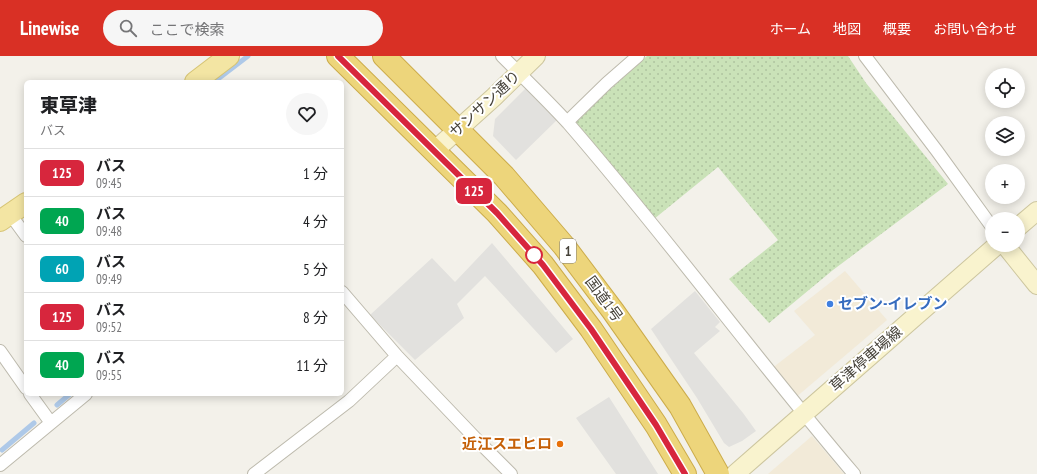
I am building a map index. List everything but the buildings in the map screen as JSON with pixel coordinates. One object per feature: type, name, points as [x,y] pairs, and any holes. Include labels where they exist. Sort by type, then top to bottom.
[{"type":"highway","name":"国道1号","points":[[338,56],[497,213],[543,265],[591,329],[656,425],[685,474]]},
{"type":"highway","name":"国道1号","points":[[384,56],[504,176],[564,246],[613,311],[680,406],[718,474]]},
{"type":"main road","points":[[199,80],[229,56]]},
{"type":"main road","name":"サンサン通り","points":[[434,151],[494,97],[536,56]]},
{"type":"main road","points":[[1025,221],[1037,211]]},
{"type":"main road","name":"草津停車場線","points":[[735,474],[989,252]]},
{"type":"main road","points":[[1011,252],[1037,285]]},
{"type":"street","points":[[502,56],[567,122],[646,216],[803,414],[854,474]]},
{"type":"street","points":[[567,122],[638,56]]},
{"type":"street","points":[[865,56],[985,218]]},
{"type":"street","points":[[12,213],[24,233]]},
{"type":"street","points":[[344,294],[397,356],[511,474]]},
{"type":"street","points":[[0,351],[24,385]]},
{"type":"street","points":[[254,474],[350,401],[397,356]]},
{"type":"street","points":[[31,396],[51,423]]},
{"type":"street","points":[[0,465],[84,396]]},
{"type":"shaded area","points":[[527,87],[558,119],[516,160],[493,136],[495,119]]},
{"type":"shaded area","points":[[492,243],[573,339],[556,353],[485,276],[457,304],[464,318],[415,360],[370,315],[432,258],[455,282]]},
{"type":"shaded area","points":[[845,271],[887,320],[795,398],[771,369],[815,335],[794,311]]},
{"type":"shaded area","points":[[695,291],[720,322],[715,327],[720,331],[694,353],[756,431],[742,441],[729,447],[724,443],[697,398],[651,329]]},
{"type":"shaded area","points":[[609,397],[658,474],[616,474],[576,418]]},
{"type":"shaded area","points":[[812,436],[844,474],[768,474]]},
{"type":"green space","points":[[647,56],[848,56],[866,83],[948,184],[833,270],[769,323],[729,279],[778,240],[718,167],[654,219],[575,121]]},
{"type":"waterway","points":[[217,80],[248,56]]},
{"type":"waterway","points":[[57,405],[68,396]]},
{"type":"waterway","points":[[2,450],[34,423]]},
{"type":"bus line","name":"125","points":[[338,56],[497,213],[543,265],[591,329],[656,425],[685,474]]},
{"type":"place","name":"セブン-イレブン","points":[[830,304]]},
{"type":"place","name":"近江スエヒロ","points":[[560,444]]}]
